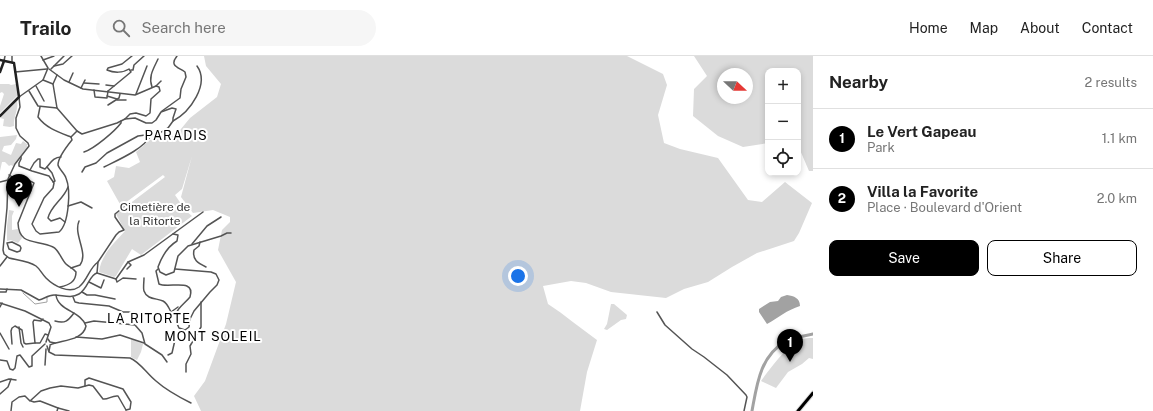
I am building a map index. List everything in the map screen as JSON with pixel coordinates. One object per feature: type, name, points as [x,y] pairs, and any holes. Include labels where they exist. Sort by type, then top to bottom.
[{"type":"main road","points":[[798,411],[813,393]]},
{"type":"street","points":[[0,72],[2,60],[5,56]]},
{"type":"street","points":[[12,56],[20,107],[16,118],[16,128],[20,136],[29,145],[9,175],[3,250],[4,254],[7,257],[35,265],[49,281],[60,287],[69,290],[78,288],[84,282],[93,266],[98,262],[116,235],[124,230],[115,217],[115,214],[125,206]]},
{"type":"street","points":[[41,56],[49,68],[57,75],[69,83],[81,88],[120,94],[136,94],[156,86],[161,81]]},
{"type":"street","points":[[43,60],[54,56]]},
{"type":"street","points":[[54,66],[63,56]]},
{"type":"street","points":[[15,72],[49,68],[52,69],[54,66],[63,64],[72,56]]},
{"type":"street","points":[[131,70],[120,72],[107,70],[109,67],[122,64],[132,56]]},
{"type":"street","points":[[107,97],[108,91],[131,72],[134,66],[144,56]]},
{"type":"street","points":[[125,119],[135,118],[146,123],[152,123],[161,112],[180,98],[181,89],[186,77],[185,72],[175,66],[173,62],[177,56]]},
{"type":"street","points":[[152,87],[150,78],[158,59]]},
{"type":"street","points":[[2,60],[12,62]]},
{"type":"street","points":[[136,94],[147,66]]},
{"type":"street","points":[[82,172],[85,167],[96,163],[107,153],[140,136],[151,135],[164,131],[189,107],[196,97],[201,81],[197,66]]},
{"type":"street","points":[[0,116],[19,97],[43,80],[49,68]]},
{"type":"street","points":[[69,83],[73,73]]},
{"type":"street","points":[[57,75],[53,84],[57,108],[80,133],[84,134],[97,128],[113,125],[125,119],[130,114],[136,113],[144,116],[148,115],[151,99],[160,91],[156,86]]},
{"type":"street","points":[[43,80],[53,84]]},
{"type":"street","points":[[81,88],[85,80]]},
{"type":"street","points":[[84,83],[99,84]]},
{"type":"street","points":[[106,85],[114,86]]},
{"type":"street","points":[[36,86],[44,102]]},
{"type":"street","points":[[29,90],[37,105],[40,107],[57,108]]},
{"type":"street","points":[[94,90],[95,97],[126,100]]},
{"type":"street","points":[[108,105],[119,98],[120,94]]},
{"type":"street","points":[[40,107],[38,117],[43,124],[70,137]]},
{"type":"street","points":[[161,112],[176,108],[172,120],[174,121]]},
{"type":"street","points":[[84,152],[94,147],[115,130],[121,121]]},
{"type":"street","points":[[47,167],[54,176],[55,181],[53,182],[53,188],[44,198],[33,221],[33,226],[40,234],[56,233],[62,229],[65,222],[69,196],[68,186],[66,176],[59,166],[66,146],[72,140],[70,137],[77,130]]},
{"type":"street","points":[[104,167],[139,148],[151,135]]},
{"type":"street","points":[[21,157],[19,166],[30,171],[49,176],[53,182]]},
{"type":"street","points":[[30,171],[34,163],[40,158],[40,168],[45,169],[56,158],[61,157]]},
{"type":"street","points":[[9,175],[11,177],[34,183],[19,220],[18,228],[22,236],[33,242],[53,247],[66,265],[76,272],[75,278],[69,285],[60,287]]},
{"type":"street","points":[[0,182],[8,180]]},
{"type":"street","points":[[65,222],[60,218],[51,221],[48,218],[51,210],[64,196],[68,186]]},
{"type":"street","points":[[68,206],[81,202],[92,208]]},
{"type":"street","points":[[116,279],[128,262],[144,255],[203,212]]},
{"type":"street","points":[[192,245],[207,226],[222,217]]},
{"type":"street","points":[[71,268],[80,266],[83,259],[77,223],[79,221]]},
{"type":"street","points":[[158,270],[166,275],[171,274],[175,269],[176,260],[183,250],[200,242],[231,233]]},
{"type":"street","points":[[167,320],[171,312],[190,297],[189,288],[183,284],[164,286],[159,284],[156,271],[158,270],[165,252],[171,244],[177,241],[178,235],[173,234]]},
{"type":"street","points":[[12,242],[20,246],[20,251],[17,252],[9,249],[7,243],[12,242]]},
{"type":"street","points":[[200,242],[199,246],[194,250],[194,256],[197,262],[206,267]]},
{"type":"street","points":[[0,266],[7,257]]},
{"type":"street","points":[[97,273],[98,262]]},
{"type":"street","points":[[127,269],[131,265],[128,262]]},
{"type":"street","points":[[168,356],[172,353],[175,340],[181,330],[189,327],[192,315],[201,302],[217,285],[219,280],[218,277],[211,272],[175,269]]},
{"type":"street","points":[[0,289],[21,290],[38,300],[51,295],[73,296],[82,292],[92,275],[97,273],[116,279],[117,282],[124,278],[136,278]]},
{"type":"street","points":[[144,278],[144,291],[146,295],[162,301],[171,312]]},
{"type":"street","points":[[89,282],[101,288],[104,280]]},
{"type":"street","points":[[0,292],[6,292],[7,289]]},
{"type":"street","points":[[82,292],[87,295],[115,299]]},
{"type":"street","points":[[50,346],[54,343],[70,340],[85,330],[85,323],[74,313],[60,305],[56,295]]},
{"type":"street","points":[[73,296],[75,302],[109,306],[122,312],[131,312]]},
{"type":"street","points":[[186,372],[186,364],[191,354],[190,346],[201,327],[201,302]]},
{"type":"street","points":[[0,307],[1,303],[22,310],[43,319],[50,325],[46,344],[45,365]]},
{"type":"street","points":[[180,306],[175,315],[175,319],[176,324],[181,330]]},
{"type":"street","points":[[657,312],[665,325],[692,349],[704,356],[727,375],[746,395],[747,397],[744,411]]},
{"type":"street","points":[[55,321],[62,323],[66,322],[74,313]]},
{"type":"street","points":[[34,343],[33,322],[35,320],[41,321],[43,319]]},
{"type":"street","points":[[85,323],[94,322],[135,325],[142,332],[145,344]]},
{"type":"street","points":[[12,344],[10,331],[15,326],[19,327]]},
{"type":"street","points":[[19,327],[22,330],[24,343],[26,344],[40,343],[44,335],[48,335]]},
{"type":"street","points":[[19,327],[23,347]]},
{"type":"street","points":[[81,333],[82,337]]},
{"type":"street","points":[[0,334],[9,349]]},
{"type":"street","points":[[76,337],[102,339],[120,335],[145,344],[162,355],[167,362]]},
{"type":"street","points":[[48,338],[54,343]]},
{"type":"street","points":[[0,360],[7,361],[10,368],[13,370],[15,368],[17,356],[20,355],[29,368],[32,366],[32,356],[50,341]]},
{"type":"street","points":[[50,341],[50,352]]},
{"type":"street","points":[[46,344],[50,346]]},
{"type":"street","points":[[46,344],[50,352],[55,355],[130,358],[136,361],[163,387],[191,403]]},
{"type":"street","points":[[31,401],[41,392],[50,388],[61,386],[78,388],[89,385],[92,386],[103,399],[117,396],[126,410],[130,409],[132,403],[126,393],[120,388],[89,378],[85,380],[85,386]]},
{"type":"street","points":[[0,382],[11,379],[16,380]]},
{"type":"street","points":[[0,394],[8,387],[11,379]]},
{"type":"street","points":[[11,411],[12,402],[19,397],[25,396],[29,401],[40,401],[69,411]]},
{"type":"green space","name":"Cimetière de la Ritorte","points":[[204,56],[627,56],[663,74],[667,85],[658,115],[664,143],[680,149],[718,158],[748,200],[762,202],[785,182],[812,203],[794,241],[757,253],[708,282],[684,289],[666,298],[611,292],[586,283],[571,281],[543,286],[548,304],[597,340],[587,372],[580,411],[201,411],[194,396],[205,381],[226,324],[236,282],[218,250],[222,230],[230,222],[230,217],[213,210],[193,213],[181,197],[192,156],[182,189],[175,195],[186,211],[192,216],[141,255],[132,249],[116,276],[114,277],[99,272],[105,255],[125,231],[116,214],[165,177],[163,175],[121,206],[107,181],[114,177],[116,166],[129,168],[140,162],[136,152],[150,140],[176,135],[190,118],[217,97],[221,84],[206,66]]},
{"type":"green space","points":[[694,56],[813,56],[813,171],[809,171],[801,152],[801,68],[765,68],[765,143],[743,147],[718,136],[693,116],[694,89],[707,76]]},
{"type":"green space","points":[[0,84],[16,84],[18,95],[0,113],[0,106],[4,94],[2,92],[0,93]]},
{"type":"green space","points":[[17,101],[14,126],[3,126],[4,119],[0,118]]},
{"type":"green space","points":[[17,135],[16,139],[11,145],[4,146],[2,151],[11,155],[16,143],[21,144],[23,141],[27,144],[27,147],[13,166],[9,166],[5,162],[2,162],[0,171],[0,137]]},
{"type":"green space","points":[[9,210],[14,211],[12,216],[12,230],[18,229],[22,238],[18,243],[11,240],[7,241]]},
{"type":"green space","points":[[611,304],[614,304],[627,315],[626,319],[621,320],[607,330],[604,329],[607,324]]},
{"type":"green space","points":[[813,338],[813,359],[809,358],[788,372],[776,388],[761,381],[779,358],[790,347],[802,339]]},
{"type":"green space","points":[[131,339],[143,344],[137,360],[131,357]]},
{"type":"shaded area","points":[[787,295],[796,298],[799,301],[800,306],[767,324],[759,312],[759,309],[770,302],[778,301],[781,297]]},
{"type":"waterway","points":[[23,293],[35,304],[47,302],[47,298]]},
{"type":"waterway","points":[[752,411],[758,381],[770,354],[786,341],[813,334]]},
{"type":"place","name":"Villa la Favorite","points":[[19,207]]},
{"type":"place","name":"Le Vert Gapeau","points":[[790,362]]},
{"type":"district","name":"PARADIS","points":[[176,135]]},
{"type":"district","name":"LA RITORTE","points":[[149,318]]},
{"type":"district","name":"MONT SOLEIL","points":[[213,336]]}]
